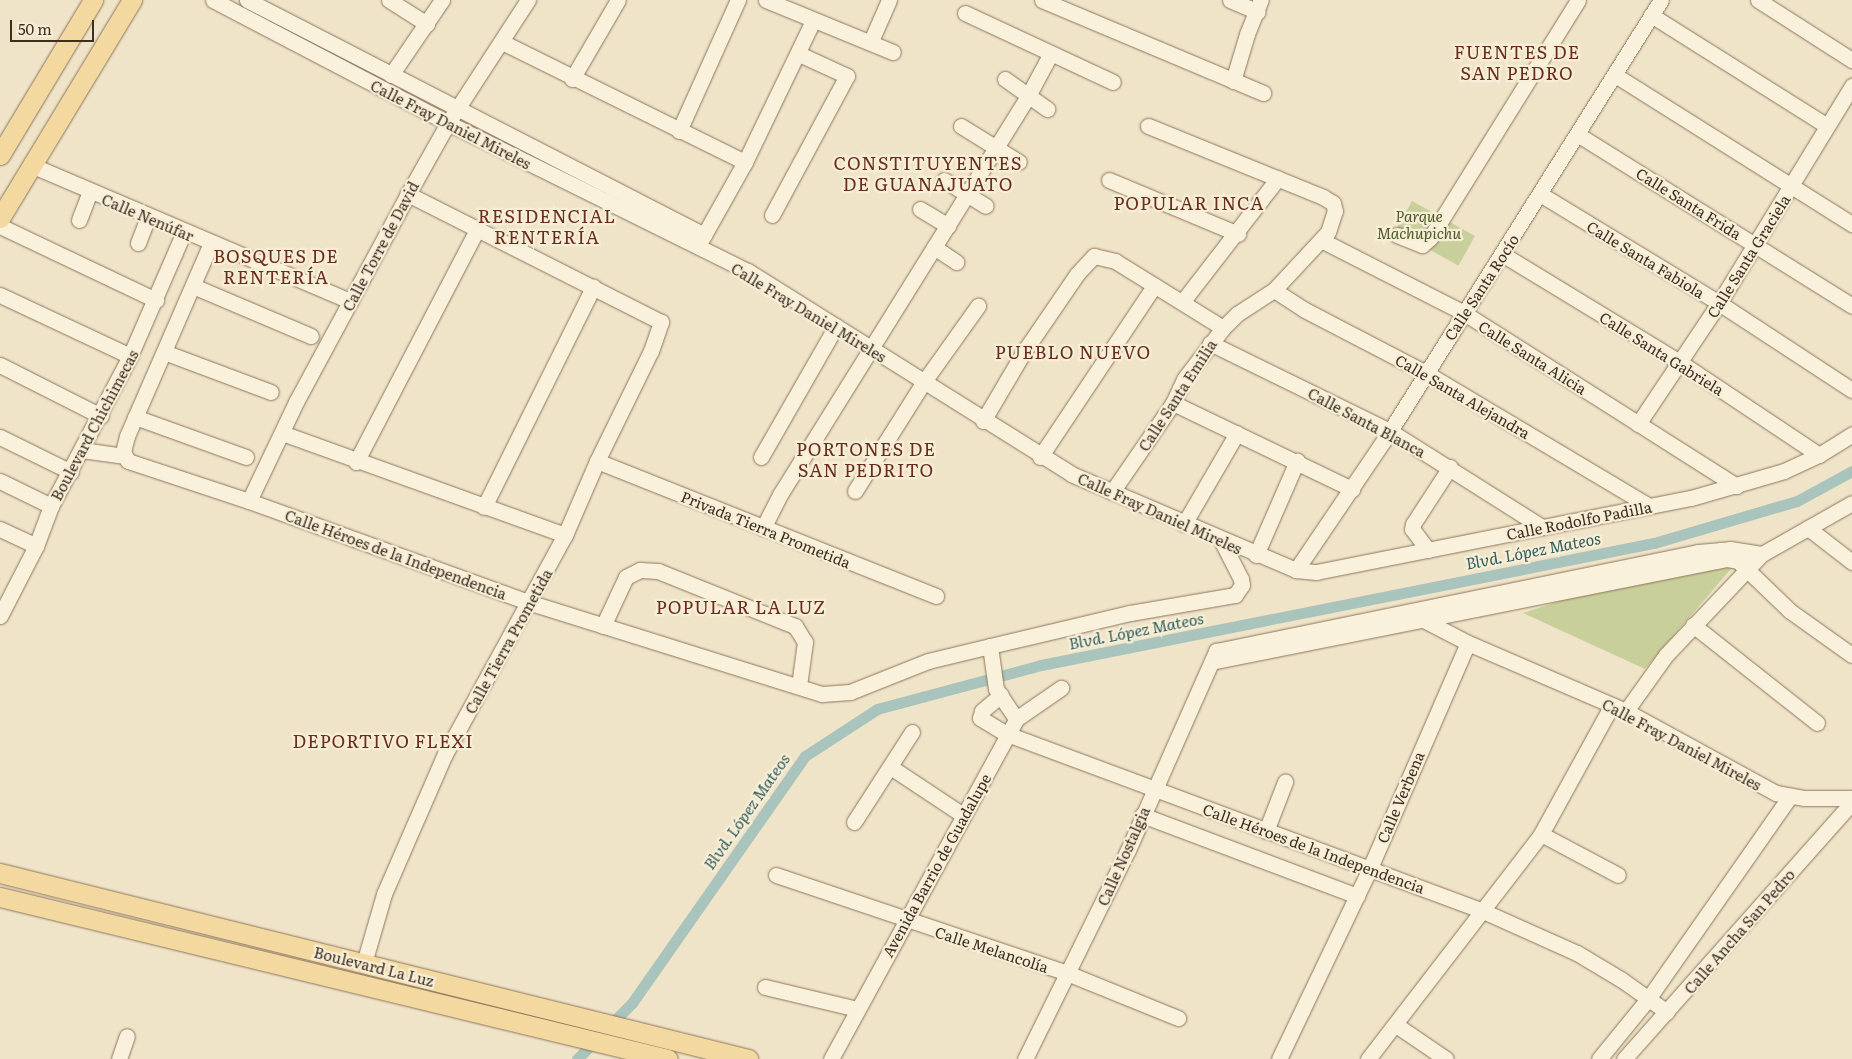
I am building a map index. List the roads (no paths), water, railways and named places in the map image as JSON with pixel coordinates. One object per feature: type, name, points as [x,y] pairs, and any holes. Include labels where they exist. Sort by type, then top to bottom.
[{"type":"main road","points":[[1,151],[93,0]]},
{"type":"main road","points":[[85,77],[87,60],[120,0]]},
{"type":"main road","points":[[0,218],[132,0]]},
{"type":"main road","name":"Boulevard La Luz","points":[[0,873],[602,1022],[627,1026],[748,1059]]},
{"type":"main road","name":"Boulevard La Luz","points":[[0,897],[664,1058]]},
{"type":"main road","points":[[664,1058],[669,1037]]},
{"type":"street","name":"Calle Fray Daniel Mireles","points":[[213,0],[448,123],[701,241]]},
{"type":"street","name":"Calle Fray Daniel Mireles","points":[[247,0],[459,110],[701,241],[1040,457],[1184,524],[1296,570]]},
{"type":"street","points":[[389,0],[427,24]]},
{"type":"street","points":[[391,75],[442,0]]},
{"type":"street","name":"Calle Torre de David","points":[[249,501],[350,301],[408,194],[448,123],[459,110],[528,0]]},
{"type":"street","points":[[572,79],[618,0]]},
{"type":"street","points":[[679,131],[738,0]]},
{"type":"street","points":[[766,0],[814,21],[871,41],[894,52]]},
{"type":"street","points":[[871,41],[889,0]]},
{"type":"street","points":[[1042,0],[1263,94]]},
{"type":"street","points":[[1230,0],[1260,6],[1246,34],[1233,81]]},
{"type":"street","points":[[1397,235],[1422,245],[1430,238],[1578,0]]},
{"type":"street","name":"Calle Santa Rocío","points":[[1296,570],[1390,431],[1661,0]]},
{"type":"street","points":[[1758,0],[1852,60]]},
{"type":"street","points":[[965,13],[1050,55],[1113,82]]},
{"type":"street","points":[[1651,15],[1827,126]]},
{"type":"street","points":[[701,241],[745,162],[814,21]]},
{"type":"street","points":[[502,42],[572,79],[745,162]]},
{"type":"street","points":[[772,214],[847,76],[799,54]]},
{"type":"street","points":[[763,528],[801,459],[948,226],[994,145],[1028,96],[1050,55]]},
{"type":"street","points":[[1615,75],[1852,224]]},
{"type":"street","points":[[1005,79],[1047,109]]},
{"type":"street","name":"Calle Santa Graciela","points":[[1638,424],[1681,363],[1719,303],[1852,86]]},
{"type":"street","points":[[961,126],[1019,162]]},
{"type":"street","points":[[1148,126],[1278,178],[1238,234],[1183,302]]},
{"type":"street","name":"Calle Santa Frida","points":[[1577,134],[1852,306]]},
{"type":"street","name":"Calle Nenúfar","points":[[31,165],[148,217],[350,301]]},
{"type":"street","name":"Calle Santa Emilia","points":[[1112,492],[1173,403],[1184,379],[1210,343],[1237,314],[1274,290],[1328,232],[1335,211],[1333,203],[1324,197],[1278,178]]},
{"type":"street","points":[[944,180],[986,206]]},
{"type":"street","points":[[1109,180],[1238,234]]},
{"type":"street","points":[[79,220],[90,192]]},
{"type":"street","points":[[408,194],[593,288],[484,507]]},
{"type":"street","name":"Calle Santa Fabiola","points":[[1540,194],[1719,303],[1852,390]]},
{"type":"street","points":[[920,209],[948,226]]},
{"type":"street","points":[[138,243],[148,217]]},
{"type":"street","points":[[0,226],[156,300]]},
{"type":"street","points":[[356,462],[477,230]]},
{"type":"street","name":"Boulevard Chichimecas","points":[[2,607],[36,546],[51,506],[101,416],[156,300],[184,232]]},
{"type":"street","name":"Calle Santa Alicia","points":[[1321,240],[1464,314],[1737,486]]},
{"type":"street","name":"Boulevard Chichimecas","points":[[124,456],[135,417],[211,243]]},
{"type":"street","points":[[934,247],[956,262]]},
{"type":"street","name":"Calle Santa Gabriela","points":[[1502,254],[1681,363],[1819,455]]},
{"type":"street","points":[[983,421],[1023,353],[1086,263],[1099,255],[1115,261],[1223,328]]},
{"type":"street","points":[[193,286],[311,336]]},
{"type":"street","points":[[1040,457],[1154,286]]},
{"type":"street","name":"Calle Tierra Prometida","points":[[364,963],[384,894],[445,754],[531,603],[566,535],[597,460],[634,388],[661,322],[593,288]]},
{"type":"street","name":"Calle Santa Alejandra","points":[[1274,290],[1303,309],[1426,373],[1649,506]]},
{"type":"street","points":[[0,295],[130,356]]},
{"type":"street","points":[[855,491],[923,383],[978,306]]},
{"type":"street","points":[[761,457],[836,326]]},
{"type":"street","name":"Calle Santa Blanca","points":[[1210,343],[1390,431],[1450,467],[1542,527]]},
{"type":"street","points":[[164,352],[271,392]]},
{"type":"street","points":[[0,365],[101,416]]},
{"type":"street","points":[[1173,403],[1352,489]]},
{"type":"street","points":[[135,417],[246,457]]},
{"type":"street","points":[[282,433],[356,462],[566,535]]},
{"type":"street","points":[[1184,524],[1237,433]]},
{"type":"street","name":"Calle Rodolfo Padilla","points":[[1296,570],[1316,572],[1649,506],[1737,486],[1784,471],[1819,455],[1852,434]]},
{"type":"street","points":[[0,437],[71,472]]},
{"type":"street","points":[[82,450],[124,456]]},
{"type":"street","name":"Calle Héroes de la Independencia","points":[[124,456],[136,466],[249,501],[531,603],[799,686]]},
{"type":"street","name":"Privada Tierra Prometida","points":[[597,460],[936,596]]},
{"type":"street","points":[[1256,555],[1297,461]]},
{"type":"street","points":[[1428,550],[1412,529],[1413,524],[1450,467]]},
{"type":"street","points":[[0,481],[51,506]]},
{"type":"street","points":[[1368,1059],[1396,1026],[1541,834],[1619,708],[1693,625],[1762,554],[1852,503]]},
{"type":"street","points":[[1808,528],[1852,562]]},
{"type":"street","points":[[0,529],[36,546]]},
{"type":"street","points":[[603,626],[626,577],[640,570],[658,571],[796,626],[804,642],[799,686],[835,695],[850,692],[928,661],[991,650],[1130,613],[1235,595],[1242,585],[1241,579],[1221,540]]},
{"type":"street","points":[[1214,656],[1409,612],[1698,552],[1730,549],[1762,554]]},
{"type":"street","points":[[1214,656],[1424,620],[1727,559],[1738,562],[1790,611],[1852,655]]},
{"type":"street","name":"Calle Fray Daniel Mireles","points":[[1409,612],[1468,643],[1619,708],[1759,785],[1790,796],[1852,800]]},
{"type":"street","points":[[1693,625],[1817,723]]},
{"type":"street","name":"Calle Verbena","points":[[1279,1059],[1370,868],[1468,643]]},
{"type":"street","points":[[991,650],[998,692],[1016,718]]},
{"type":"street","name":"Calle Nostalgia","points":[[1025,1059],[1142,815],[1214,656]]},
{"type":"street","name":"Avenida Barrio de Guadalupe","points":[[831,1059],[856,1009],[1016,718],[1060,688]]},
{"type":"street","name":"Calle Héroes de la Independencia","points":[[998,692],[980,718],[1007,734],[1483,911],[1577,953],[1667,1012]]},
{"type":"street","points":[[854,822],[892,768],[912,732]]},
{"type":"street","points":[[892,768],[963,815]]},
{"type":"street","points":[[1266,831],[1285,782]]},
{"type":"street","name":"Calle Ancha San Pedro","points":[[1599,1059],[1648,999],[1790,796]]},
{"type":"street","name":"Calle Ancha San Pedro","points":[[1624,1059],[1852,800]]},
{"type":"street","points":[[1142,815],[1356,896]]},
{"type":"street","points":[[1541,834],[1618,874]]},
{"type":"street","name":"Calle Melancolía","points":[[776,875],[1067,973],[1178,1018]]},
{"type":"street","points":[[765,987],[856,1009]]},
{"type":"street","points":[[1396,1026],[1446,1059]]},
{"type":"street","points":[[119,1059],[127,1036]]},
{"type":"waterway","name":"Blvd. López Mateos","points":[[608,1027],[632,1003],[805,756],[877,709],[1041,665],[1654,543],[1797,501],[1852,471]]},
{"type":"waterway","name":"Blvd. López Mateos","points":[[577,1059],[597,1039]]},
{"type":"district","name":"FUENTES DE SAN PEDRO","points":[[1517,63]]},
{"type":"district","name":"CONSTITUYENTES DE GUANAJUATO","points":[[928,174]]},
{"type":"district","name":"POPULAR INCA","points":[[1189,203]]},
{"type":"district","name":"RESIDENCIAL RENTERÍA","points":[[547,227]]},
{"type":"district","name":"BOSQUES DE RENTERÍA","points":[[276,267]]},
{"type":"district","name":"PUEBLO NUEVO","points":[[1073,352]]},
{"type":"district","name":"PORTONES DE SAN PEDRITO","points":[[866,460]]},
{"type":"district","name":"POPULAR LA LUZ","points":[[741,607]]},
{"type":"district","name":"DEPORTIVO FLEXI","points":[[383,741]]},
{"type":"park label","name":"Parque Machupichu","points":[[1419,224]]}]
